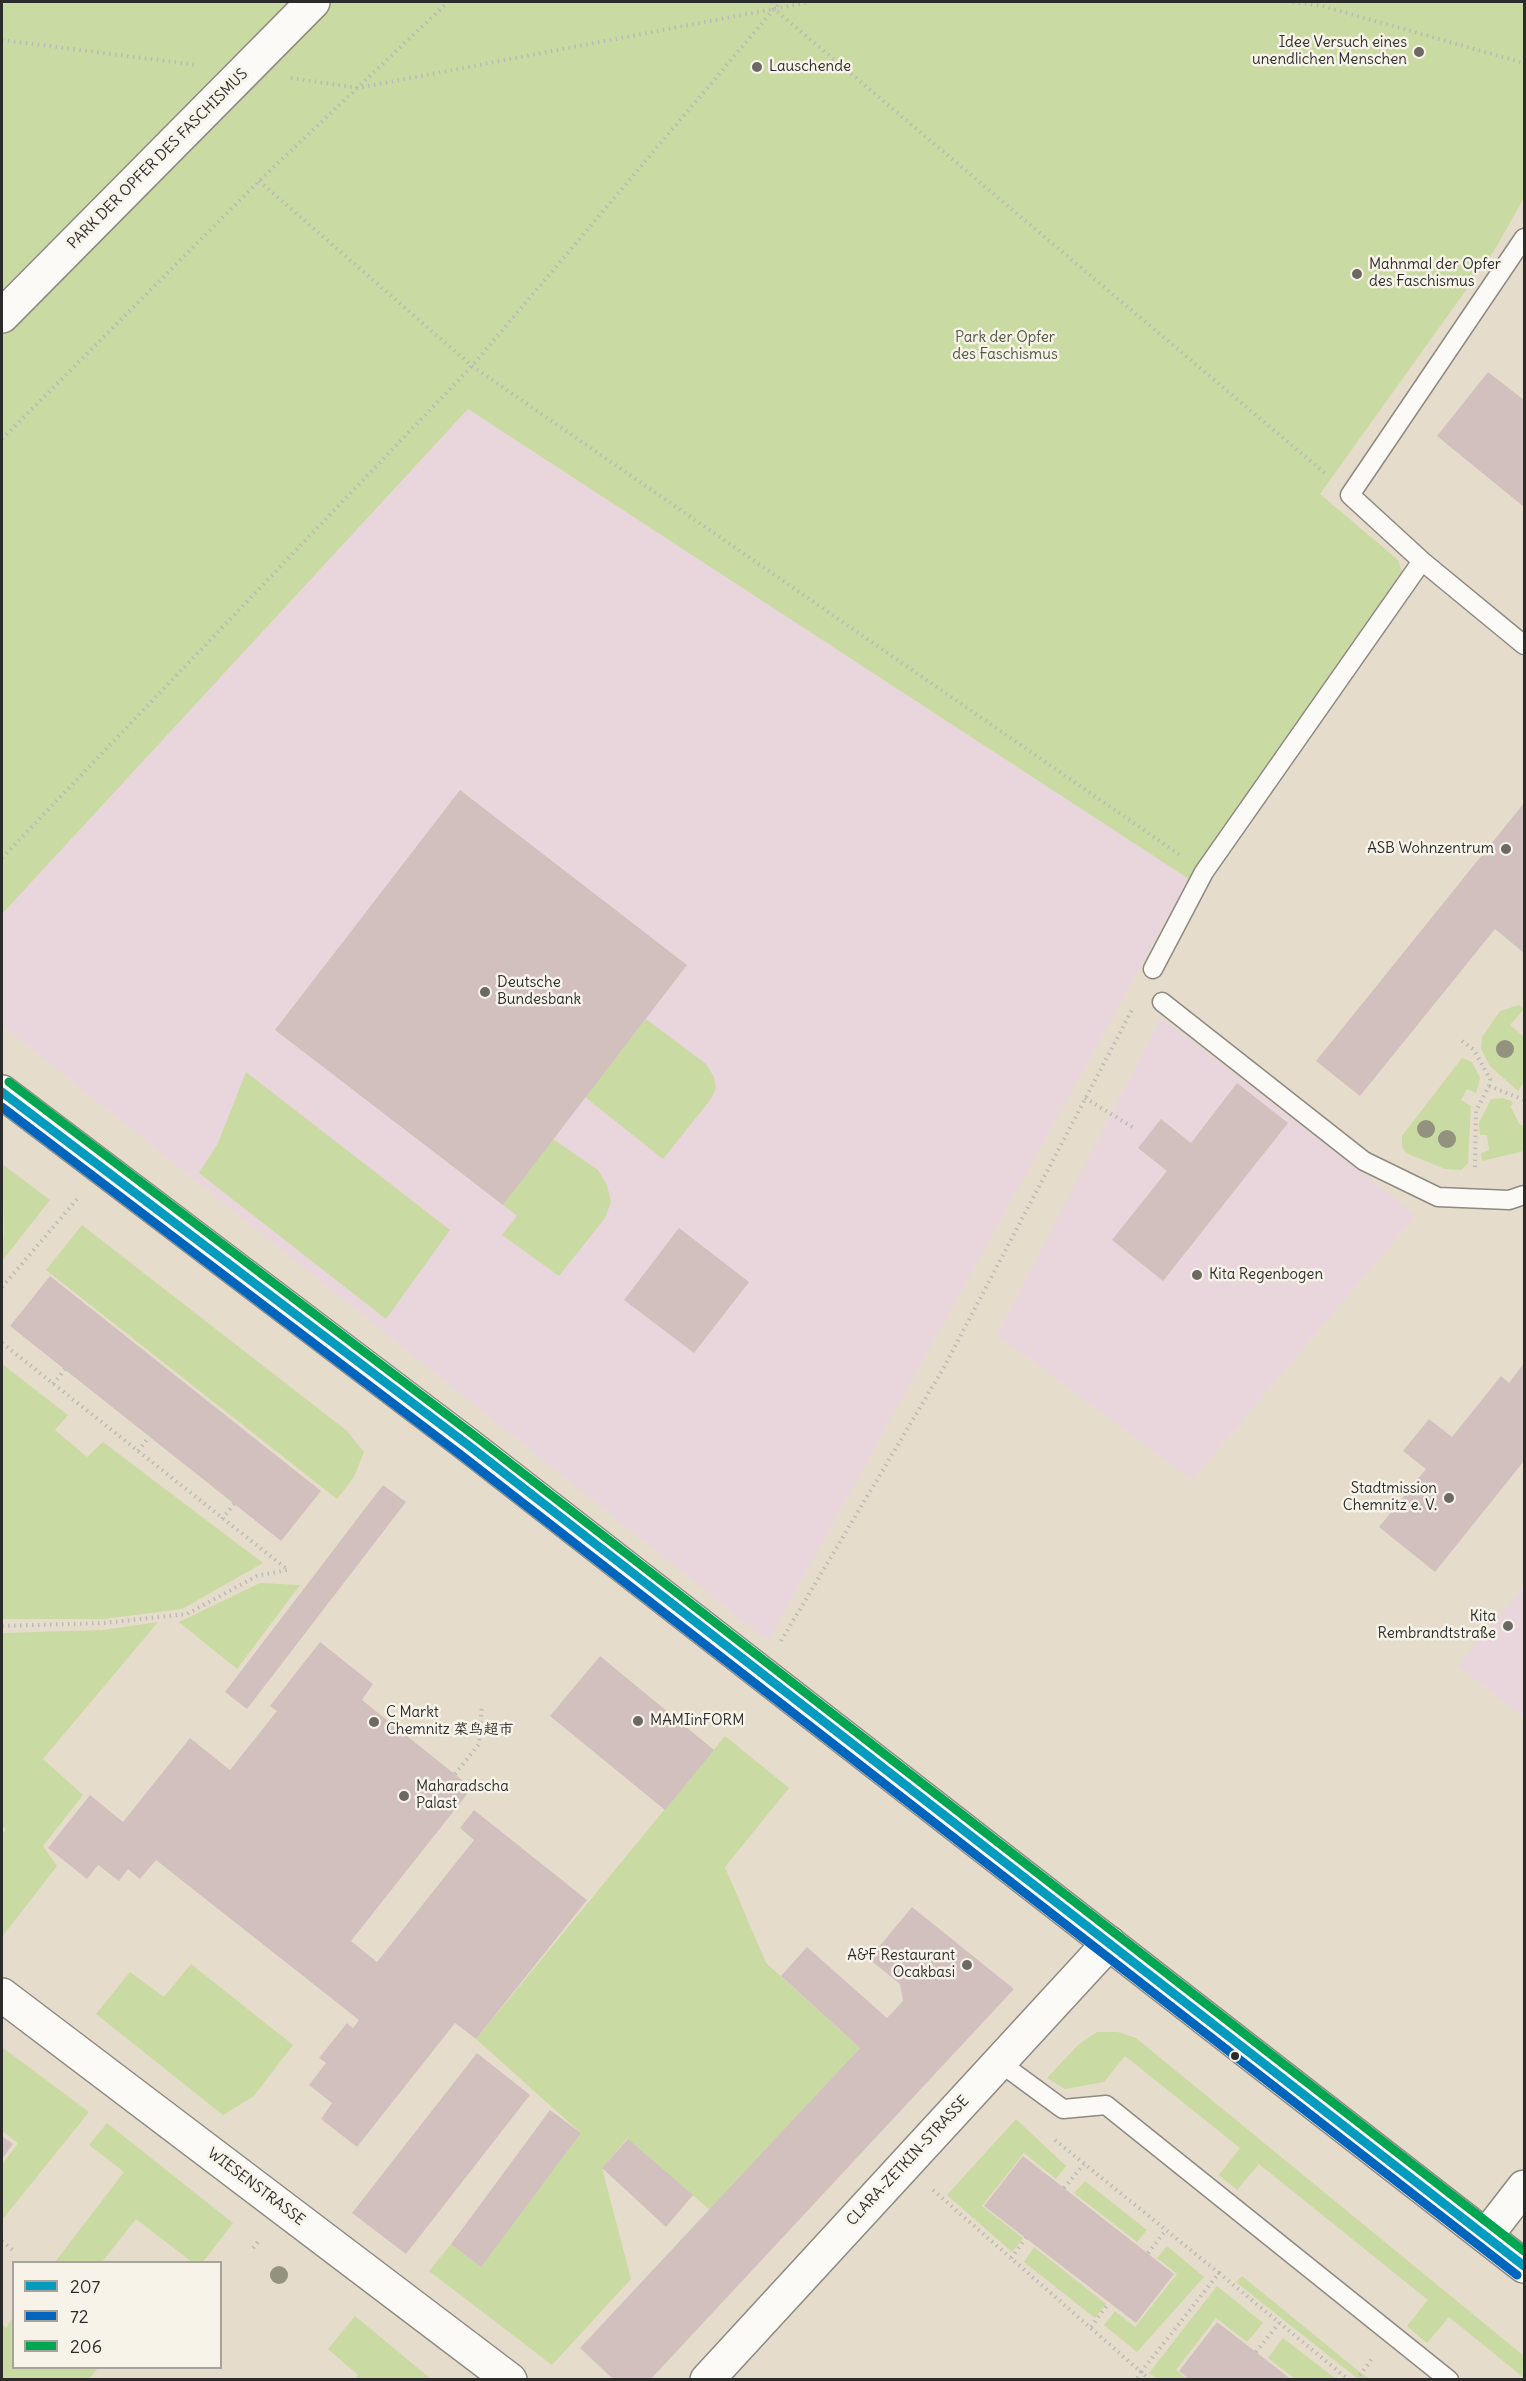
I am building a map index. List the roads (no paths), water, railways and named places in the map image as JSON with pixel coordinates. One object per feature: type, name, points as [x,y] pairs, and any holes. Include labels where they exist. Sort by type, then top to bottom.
[{"type":"main road","name":"PARK DER OPFER DES FASCHISMUS","points":[[2,316],[313,2]]},
{"type":"main road","points":[[2,1092],[468,1445],[1524,2266]]},
{"type":"main road","name":"CLARA-ZETKIN-STRASSE","points":[[707,2379],[1108,1943]]},
{"type":"main road","name":"WIESENSTRASSE","points":[[2,1995],[510,2379]]},
{"type":"main road","points":[[1486,2236],[1524,2187]]},
{"type":"lane","points":[[1524,238],[1350,495],[1422,561],[1524,645]]},
{"type":"lane","points":[[1153,969],[1204,872],[1422,561]]},
{"type":"lane","points":[[1162,1002],[1364,1161],[1438,1197],[1509,1200],[1524,1195]]},
{"type":"lane","points":[[999,2062],[1063,2109],[1106,2105],[1449,2379]]},
{"type":"place","name":"Idee Versuch eines unendlichen Menschen","points":[[1419,52]]},
{"type":"place","name":"Lauschende","points":[[757,67]]},
{"type":"place","name":"Mahnmal der Opfer des Faschismus","points":[[1357,274]]},
{"type":"place","name":"ASB Wohnzentrum","points":[[1506,849]]},
{"type":"place","name":"Deutsche Bundesbank","points":[[485,992]]},
{"type":"place","name":"Kita Regenbogen","points":[[1197,1275]]},
{"type":"place","name":"Stadtmission Chemnitz e. V.","points":[[1449,1498]]},
{"type":"place","name":"Kita Rembrandtstraße","points":[[1508,1626]]},
{"type":"place","name":"MAMIinFORM","points":[[638,1721]]},
{"type":"place","name":"C Markt Chemnitz 菜鸟超市","points":[[374,1722]]},
{"type":"place","name":"Maharadscha Palast","points":[[404,1796]]},
{"type":"place","name":"A&F Restaurant Ocakbasi","points":[[967,1965]]},
{"type":"park label","name":"Park der Opfer des Faschismus","points":[[1005,346]]}]
